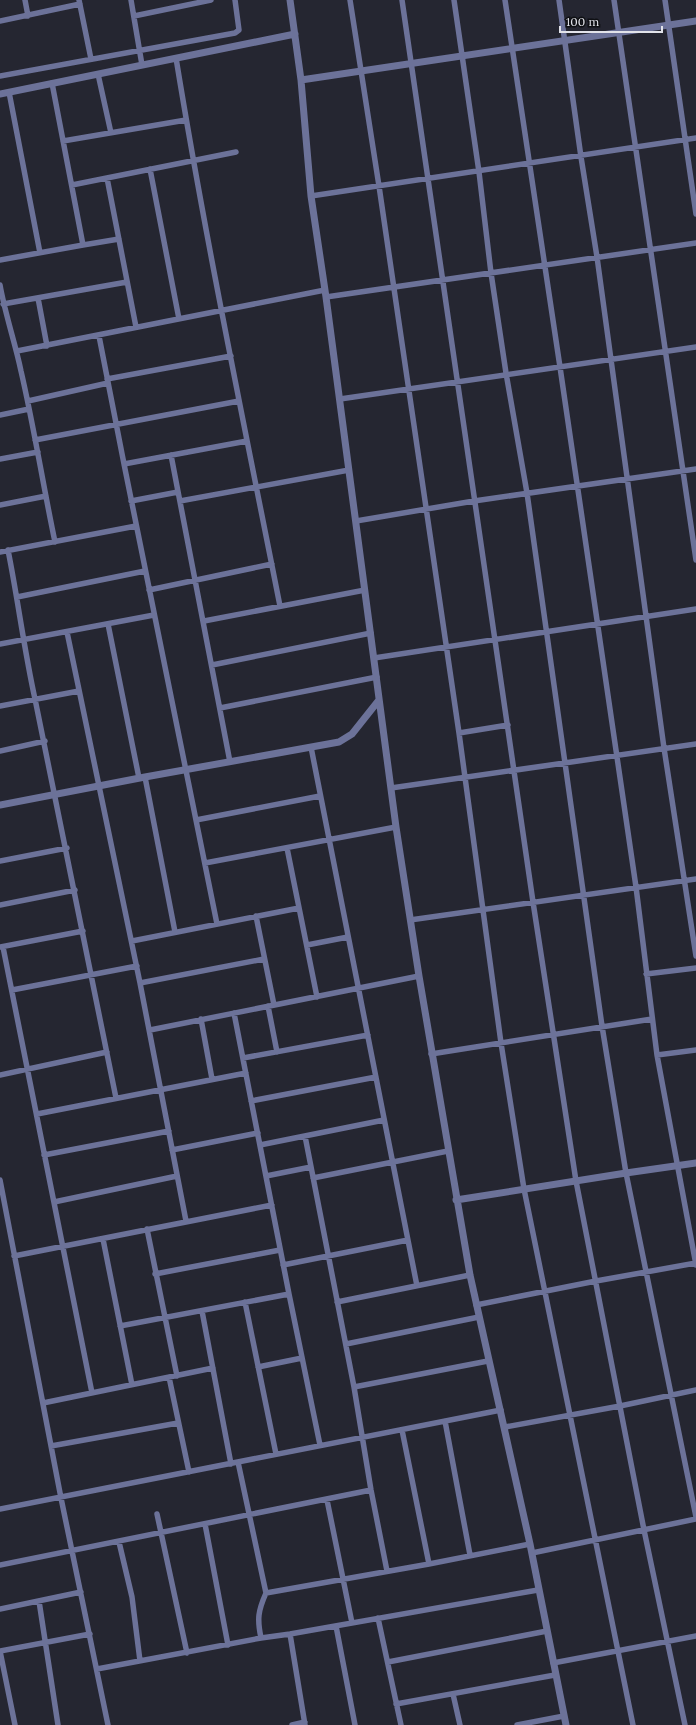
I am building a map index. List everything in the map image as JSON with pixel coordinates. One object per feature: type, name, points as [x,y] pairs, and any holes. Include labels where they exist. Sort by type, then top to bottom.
[{"type":"street","points":[[25,0],[28,16]]},
{"type":"street","points":[[131,0],[142,65]]},
{"type":"street","points":[[134,16],[211,0]]},
{"type":"street","points":[[0,76],[235,34],[239,30],[235,0]]},
{"type":"street","points":[[290,0],[301,80],[311,196],[326,293],[396,827],[431,1054],[476,1305],[488,1361],[501,1410],[532,1553],[538,1590],[566,1725]]},
{"type":"street","points":[[350,0],[379,186],[425,509],[459,733],[501,1043],[524,1189],[633,1725]]},
{"type":"street","points":[[402,0],[533,902],[576,1181],[666,1642],[685,1725]]},
{"type":"street","points":[[454,0],[461,56],[480,172],[491,273],[506,374],[527,493],[602,1026],[626,1173],[696,1518],[532,1553]]},
{"type":"street","points":[[476,1305],[545,1290],[696,1264],[676,1166],[657,1055],[636,887],[505,0]]},
{"type":"street","points":[[559,0],[581,157],[597,257],[664,748],[696,956]]},
{"type":"street","points":[[614,0],[696,560]]},
{"type":"street","points":[[665,0],[684,140],[696,214]]},
{"type":"street","points":[[0,21],[28,16],[79,2],[91,59]]},
{"type":"street","points":[[301,80],[696,21]]},
{"type":"street","points":[[0,94],[295,34]]},
{"type":"street","points":[[176,58],[186,120],[239,401],[280,606]]},
{"type":"street","points":[[98,74],[111,133]]},
{"type":"street","points":[[52,84],[83,245]]},
{"type":"street","points":[[9,92],[40,253]]},
{"type":"street","points":[[63,141],[186,120]]},
{"type":"street","points":[[311,196],[581,157],[696,138]]},
{"type":"street","points":[[72,186],[236,152]]},
{"type":"street","points":[[150,169],[179,318]]},
{"type":"street","points":[[107,178],[136,327]]},
{"type":"street","points":[[0,260],[119,239]]},
{"type":"street","points":[[17,351],[99,336],[179,318],[326,293],[393,288],[696,243]]},
{"type":"street","points":[[3,304],[127,282]]},
{"type":"street","points":[[0,288],[3,304],[17,351],[28,400],[55,542]]},
{"type":"street","points":[[38,298],[47,346]]},
{"type":"street","points":[[99,336],[217,924]]},
{"type":"street","points":[[340,399],[696,347]]},
{"type":"street","points":[[28,400],[107,381],[231,356]]},
{"type":"street","points":[[35,440],[239,401]]},
{"type":"street","points":[[0,415],[29,409]]},
{"type":"street","points":[[124,464],[247,441]]},
{"type":"street","points":[[0,459],[38,452]]},
{"type":"street","points":[[171,455],[230,762]]},
{"type":"street","points":[[356,521],[474,501],[696,469]]},
{"type":"street","points":[[180,501],[348,470]]},
{"type":"street","points":[[131,501],[178,492]]},
{"type":"street","points":[[0,505],[46,496]]},
{"type":"street","points":[[0,552],[136,526]]},
{"type":"street","points":[[8,550],[18,597],[23,639],[35,700],[45,742],[54,795],[67,848],[116,1098]]},
{"type":"street","points":[[149,590],[272,564]]},
{"type":"street","points":[[18,597],[145,571]]},
{"type":"street","points":[[204,621],[365,590]]},
{"type":"street","points":[[374,658],[547,631],[646,618],[696,609]]},
{"type":"street","points":[[0,644],[154,615]]},
{"type":"street","points":[[108,624],[175,932]]},
{"type":"street","points":[[67,632],[150,1030],[186,1221]]},
{"type":"street","points":[[212,665],[371,634]]},
{"type":"street","points":[[220,708],[377,676]]},
{"type":"street","points":[[0,706],[79,691]]},
{"type":"street","points":[[0,805],[311,747],[345,739],[352,734],[379,700]]},
{"type":"street","points":[[459,733],[508,725]]},
{"type":"street","points":[[0,751],[45,742]]},
{"type":"street","points":[[391,788],[696,744]]},
{"type":"street","points":[[311,747],[417,1286]]},
{"type":"street","points":[[196,820],[320,796]]},
{"type":"street","points":[[205,863],[396,827]]},
{"type":"street","points":[[0,861],[67,848]]},
{"type":"street","points":[[287,848],[317,997]]},
{"type":"street","points":[[410,920],[696,879]]},
{"type":"street","points":[[0,905],[75,890]]},
{"type":"street","points":[[132,941],[299,908]]},
{"type":"street","points":[[256,916],[264,959],[277,1052]]},
{"type":"street","points":[[83,931],[1,947],[12,990],[92,1393]]},
{"type":"street","points":[[307,945],[348,937]]},
{"type":"street","points":[[140,983],[264,959]]},
{"type":"street","points":[[12,990],[137,966]]},
{"type":"street","points":[[646,974],[696,968]]},
{"type":"street","points":[[150,1030],[419,976]]},
{"type":"street","points":[[234,1013],[320,1445]]},
{"type":"street","points":[[201,1019],[212,1079]]},
{"type":"street","points":[[431,1054],[652,1019]]},
{"type":"street","points":[[243,1058],[368,1035]]},
{"type":"street","points":[[657,1055],[696,1050]]},
{"type":"street","points":[[0,1075],[107,1052]]},
{"type":"street","points":[[37,1114],[246,1073]]},
{"type":"street","points":[[252,1101],[376,1077]]},
{"type":"street","points":[[260,1145],[384,1120]]},
{"type":"street","points":[[44,1155],[169,1130]]},
{"type":"street","points":[[172,1150],[258,1133]]},
{"type":"street","points":[[305,1136],[346,1344],[371,1490],[387,1571]]},
{"type":"street","points":[[313,1178],[448,1152]]},
{"type":"street","points":[[456,1200],[696,1163]]},
{"type":"street","points":[[266,1176],[311,1167]]},
{"type":"street","points":[[54,1202],[177,1176]]},
{"type":"street","points":[[0,1180],[61,1498],[108,1725]]},
{"type":"street","points":[[14,1256],[272,1205]]},
{"type":"street","points":[[147,1230],[177,1376]]},
{"type":"street","points":[[103,1239],[132,1385]]},
{"type":"street","points":[[283,1265],[408,1240]]},
{"type":"street","points":[[155,1274],[280,1250]]},
{"type":"street","points":[[338,1302],[470,1275]]},
{"type":"street","points":[[120,1326],[289,1294]]},
{"type":"street","points":[[245,1302],[276,1454]]},
{"type":"street","points":[[202,1311],[231,1464]]},
{"type":"street","points":[[346,1344],[479,1317]]},
{"type":"street","points":[[258,1367],[302,1358]]},
{"type":"street","points":[[354,1387],[488,1361]]},
{"type":"street","points":[[43,1403],[213,1368]]},
{"type":"street","points":[[169,1378],[189,1472]]},
{"type":"street","points":[[504,1427],[620,1406],[696,1390]]},
{"type":"street","points":[[0,1509],[501,1410]]},
{"type":"street","points":[[445,1421],[470,1555]]},
{"type":"street","points":[[51,1446],[178,1423]]},
{"type":"street","points":[[402,1430],[429,1564]]},
{"type":"street","points":[[238,1462],[266,1593],[259,1609],[258,1621],[261,1638]]},
{"type":"street","points":[[0,1565],[371,1490]]},
{"type":"street","points":[[327,1500],[352,1623]]},
{"type":"street","points":[[157,1514],[187,1653]]},
{"type":"street","points":[[205,1524],[228,1644]]},
{"type":"street","points":[[119,1542],[132,1597],[140,1661]]},
{"type":"street","points":[[266,1593],[343,1578],[429,1564],[530,1544]]},
{"type":"street","points":[[97,1669],[261,1638],[538,1590]]},
{"type":"street","points":[[0,1609],[81,1592]]},
{"type":"street","points":[[39,1601],[58,1725]]},
{"type":"street","points":[[378,1618],[401,1725]]},
{"type":"street","points":[[336,1626],[355,1725]]},
{"type":"street","points":[[388,1662],[547,1632]]},
{"type":"street","points":[[15,1725],[0,1651],[90,1634]]},
{"type":"street","points":[[290,1634],[305,1724],[292,1725]]},
{"type":"street","points":[[553,1663],[696,1636]]},
{"type":"street","points":[[396,1704],[555,1675]]},
{"type":"street","points":[[0,1691],[7,1690]]},
{"type":"street","points":[[454,1694],[460,1725]]},
{"type":"street","points":[[517,1725],[564,1716]]}]
